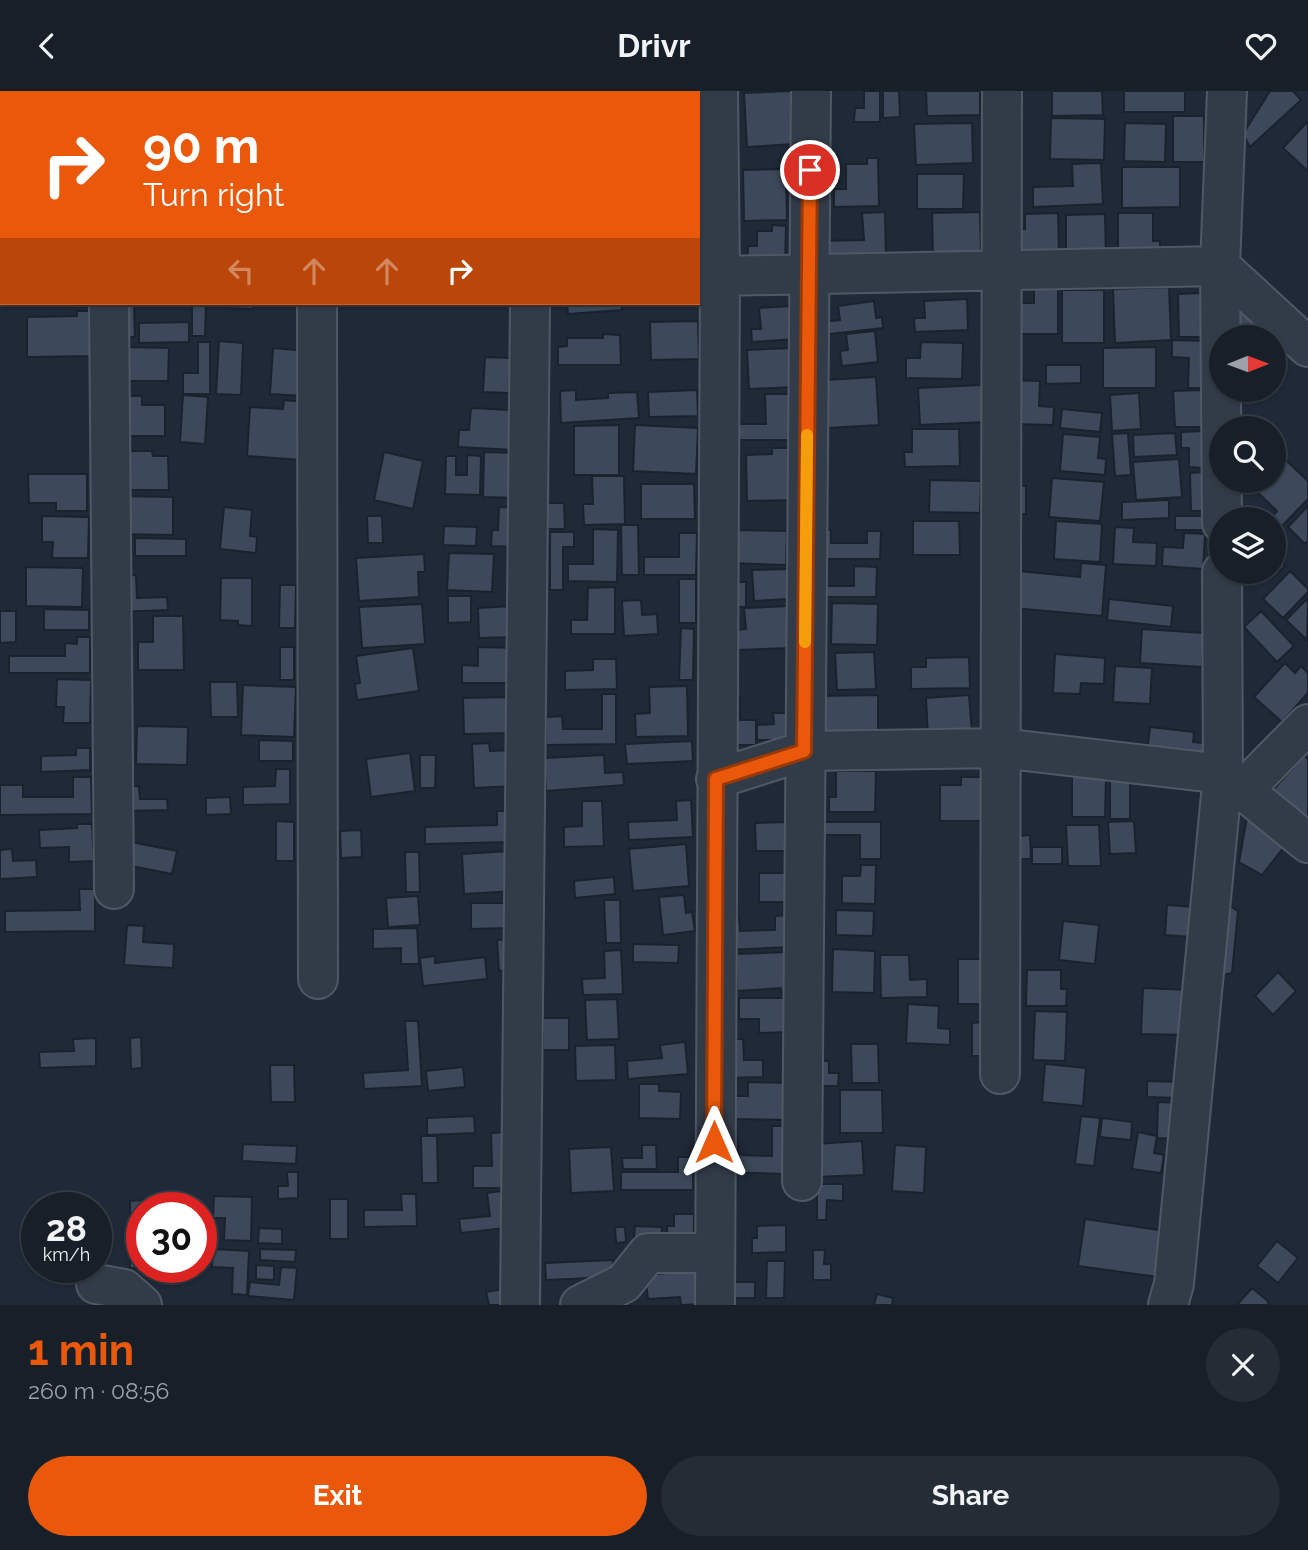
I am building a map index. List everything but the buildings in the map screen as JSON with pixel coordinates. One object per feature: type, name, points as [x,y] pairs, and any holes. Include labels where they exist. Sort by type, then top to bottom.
[{"type":"street","points":[[580,1305],[624,1283],[648,1253],[714,1281],[720,276],[708,134],[718,91]]},
{"type":"street","points":[[802,1181],[811,91]]},
{"type":"street","points":[[1000,1074],[1002,91]]},
{"type":"street","points":[[1222,507],[1220,266],[1227,91]]},
{"type":"street","points":[[720,276],[1220,266],[1308,347]]},
{"type":"street","points":[[109,305],[114,889]]},
{"type":"street","points":[[317,305],[318,979]]},
{"type":"street","points":[[520,1305],[530,305]]},
{"type":"street","points":[[1168,1305],[1174,1284],[1233,783],[1223,584]]},
{"type":"street","points":[[1233,783],[1308,724]]},
{"type":"street","points":[[716,779],[804,751],[1000,748],[1233,783],[1308,843]]},
{"type":"street","points":[[96,1284],[124,1289],[142,1305]]},
{"type":"slow traffic","points":[[805,642],[807,435]]},
{"type":"route","points":[[714,1142],[716,779],[804,751],[810,170]]}]
